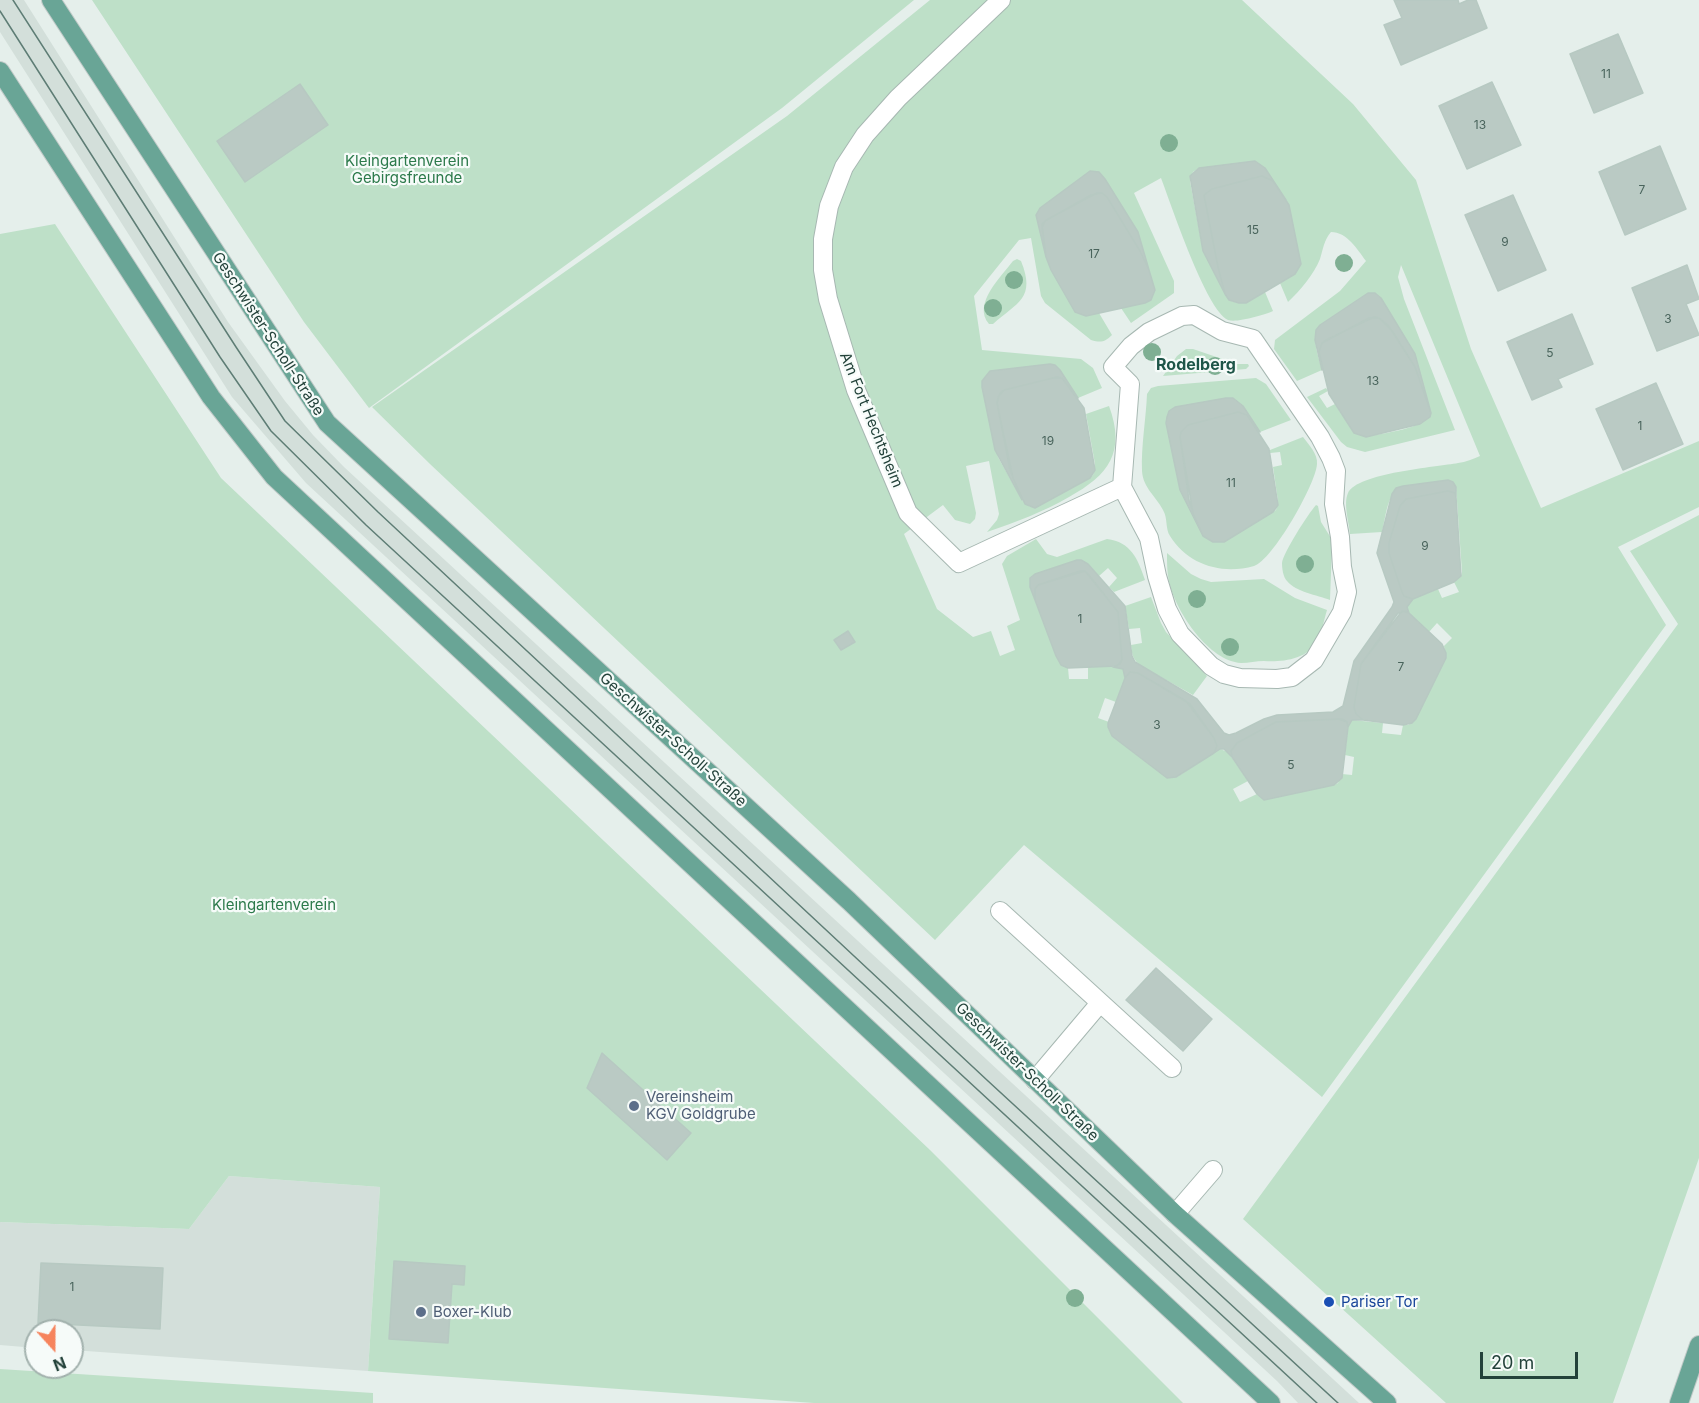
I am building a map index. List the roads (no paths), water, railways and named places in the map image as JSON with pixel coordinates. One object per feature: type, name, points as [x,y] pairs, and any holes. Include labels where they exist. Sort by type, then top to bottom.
[{"type":"main road","name":"Geschwister-Scholl-Straße","points":[[51,0],[327,423],[849,901],[1175,1214],[1387,1403]]},
{"type":"main road","points":[[0,71],[211,396],[274,477],[1271,1403]]},
{"type":"main road","points":[[1679,1403],[1699,1345]]},
{"type":"street","name":"Am Fort Hechtsheim","points":[[1001,0],[898,98],[865,135],[844,167],[829,206],[823,239],[823,270],[828,300],[856,390],[908,513],[958,562],[1122,487]]},
{"type":"street","points":[[1194,315],[1222,331],[1253,339],[1320,437],[1336,471],[1334,504],[1347,592],[1342,612],[1314,660],[1292,677],[1277,680],[1240,678],[1224,674],[1211,666],[1180,634],[1170,615],[1157,576],[1149,538],[1122,487],[1130,384],[1113,367],[1131,346],[1149,332],[1166,323],[1182,316],[1194,315]]},
{"type":"street","points":[[1000,910],[1172,1068]]},
{"type":"street","points":[[1035,1080],[1100,1003]]},
{"type":"street","points":[[1175,1214],[1213,1170]]},
{"type":"tram line","points":[[13,0],[285,421],[378,512],[988,1081],[1338,1403]]},
{"type":"tram line","points":[[0,11],[220,357],[271,431],[366,525],[1317,1403]]},
{"type":"place","name":"Vereinsheim KGV Goldgrube","points":[[634,1106]]},
{"type":"place","name":"Pariser Tor","points":[[1329,1302]]},
{"type":"place","name":"Boxer-Klub","points":[[421,1312]]},
{"type":"district","name":"Rodelberg","points":[[1196,365]]},
{"type":"park label","name":"Kleingartenverein Gebirgsfreunde","points":[[407,170]]},
{"type":"park label","name":"Kleingartenverein","points":[[274,905]]}]
